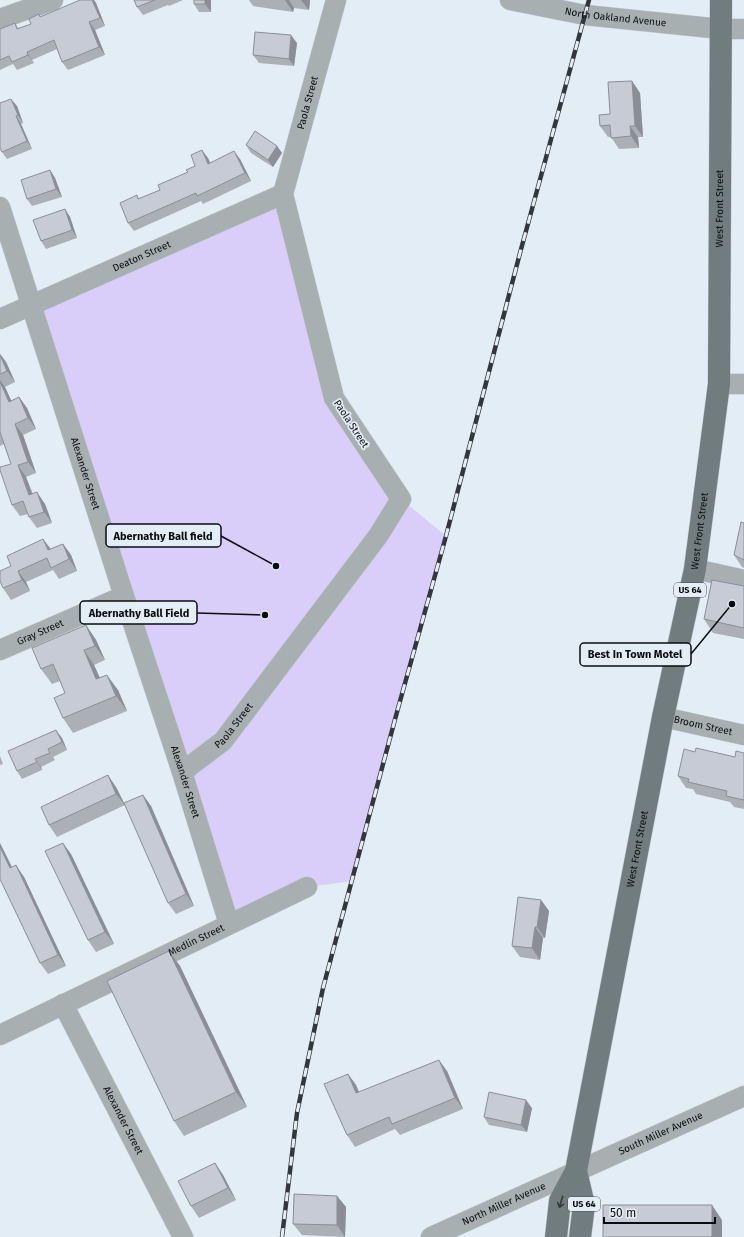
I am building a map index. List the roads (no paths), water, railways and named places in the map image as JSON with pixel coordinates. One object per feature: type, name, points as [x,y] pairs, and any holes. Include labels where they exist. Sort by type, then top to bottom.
[{"type":"main road","name":"West Front Street","points":[[556,1237],[560,1202],[576,1171],[663,717],[695,569],[719,384],[721,0]]},
{"type":"main road","name":"West Front Street","points":[[576,1171],[584,1205],[580,1237]]},
{"type":"street","points":[[0,19],[53,0]]},
{"type":"street","name":"Paola Street","points":[[182,772],[223,741],[378,536],[401,499],[334,398],[283,194],[336,0]]},
{"type":"street","name":"North Oakland Avenue","points":[[510,0],[585,15],[721,30],[744,29]]},
{"type":"street","name":"Deaton Street","points":[[0,319],[283,194]]},
{"type":"street","name":"Alexander Street","points":[[0,207],[124,596],[182,772],[229,924]]},
{"type":"street","points":[[719,384],[744,384]]},
{"type":"street","points":[[695,569],[744,580]]},
{"type":"street","name":"Gray Street","points":[[0,650],[124,596]]},
{"type":"street","name":"Broom Street","points":[[663,717],[744,735]]},
{"type":"street","name":"Medlin Street","points":[[0,1035],[307,887]]},
{"type":"street","name":"Alexander Street","points":[[63,1004],[183,1237]]},
{"type":"street","name":"South Miller Avenue","points":[[576,1171],[744,1096]]},
{"type":"street","name":"North Miller Avenue","points":[[431,1237],[576,1171]]},
{"type":"railway","points":[[282,1237],[297,1113],[323,988],[446,536],[520,253],[589,0]]},
{"type":"place","name":"Abernathy Ball field","points":[[276,566]]},
{"type":"place","name":"Best In Town Motel","points":[[732,604]]},
{"type":"place","name":"Abernathy Ball Field","points":[[265,615]]}]
